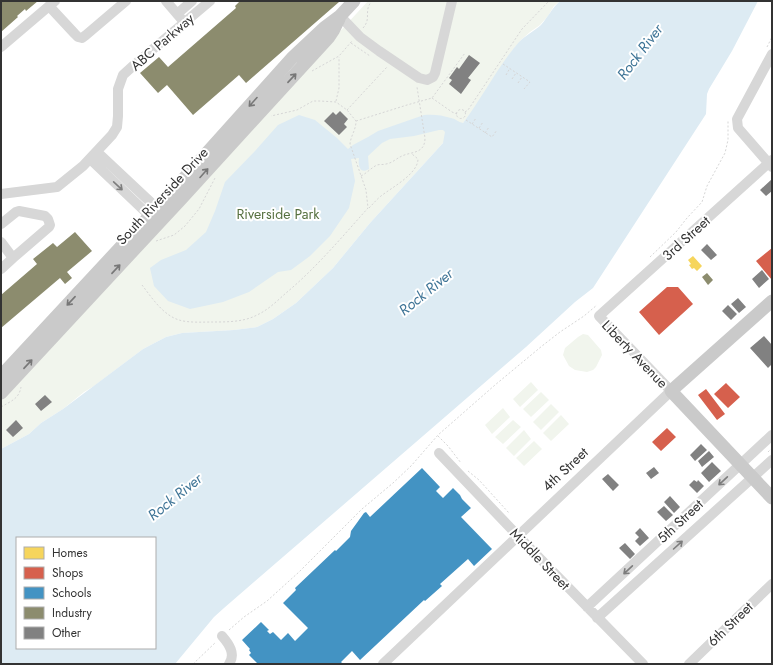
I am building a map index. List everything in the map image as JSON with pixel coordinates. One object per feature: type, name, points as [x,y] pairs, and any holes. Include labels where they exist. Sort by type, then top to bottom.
[{"type":"main road","name":"South Riverside Drive","points":[[1,376],[158,216],[329,37],[340,16],[354,1]]},
{"type":"main road","name":"South Riverside Drive","points":[[1,393],[158,216]]},
{"type":"main road","name":"4th Street","points":[[671,391],[772,302]]},
{"type":"main road","points":[[671,391],[772,498]]},
{"type":"street","points":[[1,47],[52,3],[75,34],[82,38],[126,1]]},
{"type":"street","points":[[166,1],[184,22]]},
{"type":"street","points":[[177,14],[192,1]]},
{"type":"street","name":"ABC Parkway","points":[[1,194],[57,187],[90,159],[112,135],[117,127],[118,89],[124,75],[210,1]]},
{"type":"street","points":[[340,16],[358,35],[379,51],[423,80],[426,80],[433,77],[435,74],[452,1]]},
{"type":"street","points":[[768,52],[737,119],[738,128],[771,163]]},
{"type":"street","points":[[97,152],[158,216]]},
{"type":"street","points":[[90,159],[158,216]]},
{"type":"street","name":"3rd Street","points":[[599,316],[771,163]]},
{"type":"street","points":[[1,224],[19,211],[45,216],[48,218],[50,225],[49,228],[1,269]]},
{"type":"street","points":[[1,242],[13,258]]},
{"type":"street","name":"Liberty Avenue","points":[[599,316],[671,391]]},
{"type":"street","name":"4th Street","points":[[383,664],[671,391]]},
{"type":"street","name":"5th Street","points":[[587,607],[772,436]]},
{"type":"street","name":"Middle Street","points":[[439,453],[643,664]]},
{"type":"street","name":"5th Street","points":[[597,618],[772,460]]},
{"type":"street","name":"6th Street","points":[[688,664],[772,584]]},
{"type":"street","points":[[222,636],[232,652],[232,659],[229,664]]},
{"type":"path","points":[[313,71],[339,56],[358,35],[368,21],[367,7],[372,1]]},
{"type":"path","points":[[432,98],[457,114],[459,118],[463,118],[465,116],[465,112],[468,110],[522,29],[549,1]]},
{"type":"path","points":[[768,52],[772,37]]},
{"type":"path","points":[[350,43],[372,57]]},
{"type":"path","points":[[356,121],[432,98],[466,53]]},
{"type":"path","points":[[336,102],[339,56]]},
{"type":"path","points":[[503,64],[530,82],[524,89]]},
{"type":"path","points":[[347,110],[388,67]]},
{"type":"path","points":[[506,75],[510,68]]},
{"type":"path","points":[[512,79],[516,73]]},
{"type":"path","points":[[518,83],[522,77]]},
{"type":"path","points":[[361,176],[376,166],[387,164],[401,156],[420,151],[425,143],[417,86]]},
{"type":"path","points":[[273,112],[269,117],[297,110],[313,101],[320,100],[336,102],[347,110],[356,121],[355,132],[350,144],[366,190],[368,208]]},
{"type":"path","points":[[457,114],[460,110],[465,112]]},
{"type":"path","points":[[472,124],[476,118]]},
{"type":"path","points":[[466,120],[492,138],[497,130]]},
{"type":"path","points":[[646,262],[676,232],[702,202],[707,186],[725,153],[728,140],[728,120]]},
{"type":"path","points":[[478,129],[483,122]]},
{"type":"path","points":[[485,133],[489,127]]},
{"type":"path","points":[[142,285],[154,301],[166,313],[179,320],[198,322],[236,322],[257,316],[295,286],[329,252],[368,208],[381,196],[407,177],[418,162],[418,159],[412,154]]},
{"type":"path","points":[[152,244],[156,241],[174,235],[189,221],[199,209],[216,175]]},
{"type":"path","points":[[193,664],[222,636],[244,617],[267,601],[299,572],[362,509],[411,466],[438,436],[466,410],[548,341],[584,316],[601,302]]},
{"type":"path","points":[[1,406],[15,399],[19,395],[21,385]]},
{"type":"green space","name":"Riverside Park","points":[[368,1],[560,1],[554,6],[540,25],[521,40],[512,51],[463,123],[370,223],[333,268],[296,303],[273,319],[257,327],[182,333],[166,337],[143,349],[63,409],[41,423],[29,434],[1,449],[1,399]]},
{"type":"green space","points":[[583,334],[588,335],[601,350],[602,355],[596,367],[587,372],[575,370],[569,366],[563,355],[565,348]]},
{"type":"green space","points":[[531,382],[538,390],[520,407],[513,399]]},
{"type":"green space","points":[[541,392],[549,400],[531,417],[523,409]]},
{"type":"green space","points":[[551,404],[559,412],[541,430],[533,422]]},
{"type":"green space","points":[[503,408],[510,417],[492,434],[485,425]]},
{"type":"green space","points":[[561,415],[569,424],[551,441],[543,433]]},
{"type":"green space","points":[[513,420],[521,427],[503,444],[495,437]]},
{"type":"green space","points":[[524,430],[531,439],[514,456],[506,448]]},
{"type":"green space","points":[[534,441],[542,449],[524,466],[516,458]]},
{"type":"water","name":"Rock River","points":[[560,1],[758,1],[732,51],[709,89],[707,94],[706,114],[593,288],[575,302],[526,347],[224,608],[214,617],[175,664],[1,664],[1,449],[29,434],[41,423],[63,409],[143,349],[166,337],[182,333],[257,327],[273,319],[296,303],[333,268],[370,223],[443,143],[445,132],[443,130],[439,130],[414,136],[390,139],[382,143],[368,156],[369,169],[363,171],[360,168],[359,158],[351,159],[355,181],[349,208],[330,236],[310,256],[291,270],[278,272],[249,292],[223,302],[190,309],[168,301],[154,286],[150,268],[161,260],[186,250],[206,232],[225,182],[278,125],[299,115],[315,120],[348,149],[378,131],[424,115],[444,116],[453,118],[463,123],[511,51],[519,42],[541,25]]},
{"type":"building: Homes","points":[[693,256],[702,266],[697,271],[694,268],[692,269],[689,265],[691,264],[688,260]]},
{"type":"building: Shops","points":[[772,248],[772,280],[756,261]]},
{"type":"building: Shops","points":[[667,287],[678,287],[693,304],[659,335],[639,312]]},
{"type":"building: Shops","points":[[726,383],[740,397],[728,408],[714,394]]},
{"type":"building: Shops","points":[[706,389],[725,414],[717,420],[698,395]]},
{"type":"building: Shops","points":[[667,428],[676,437],[661,451],[652,442]]},
{"type":"building: Schools","points":[[422,468],[440,487],[436,491],[443,498],[453,488],[460,495],[471,508],[461,517],[492,549],[474,566],[468,559],[440,584],[442,586],[425,601],[424,600],[360,660],[352,651],[341,662],[341,664],[258,664],[249,655],[251,653],[249,650],[250,649],[242,640],[261,622],[269,630],[267,631],[270,634],[273,632],[281,640],[288,633],[295,641],[308,628],[283,603],[296,590],[295,588],[350,537],[351,531],[364,513],[366,512],[370,517]]},
{"type":"building: Industry","points":[[1,1],[38,1],[26,11],[25,9],[1,32]]},
{"type":"building: Industry","points":[[240,1],[339,2],[246,83],[239,75],[193,115],[167,85],[158,93],[140,73],[159,57],[168,67],[236,8],[235,6]]},
{"type":"building: Industry","points":[[75,232],[92,251],[67,272],[72,278],[65,284],[60,278],[1,328],[1,295],[37,264],[33,259],[53,243],[57,247]]},
{"type":"building: Industry","points":[[707,273],[713,280],[708,285],[702,277]]},
{"type":"building: Other","points":[[469,55],[480,63],[468,78],[471,80],[461,94],[449,84],[452,80],[449,78],[457,67],[459,69]]},
{"type":"building: Other","points":[[340,111],[348,119],[344,124],[347,127],[339,135],[324,121],[333,112],[336,115]]},
{"type":"building: Other","points":[[772,179],[772,191],[766,196],[760,190]]},
{"type":"building: Other","points":[[707,244],[717,255],[711,260],[701,250]]},
{"type":"building: Other","points":[[762,270],[769,279],[759,288],[752,279]]},
{"type":"building: Other","points":[[738,298],[746,307],[739,313],[731,304]]},
{"type":"building: Other","points":[[728,305],[737,314],[731,320],[722,311]]},
{"type":"building: Other","points":[[764,336],[772,345],[772,364],[768,368],[750,348]]},
{"type":"building: Other","points":[[45,395],[52,402],[41,411],[35,404]]},
{"type":"building: Other","points":[[16,420],[23,428],[13,437],[6,430]]},
{"type":"building: Other","points":[[701,444],[707,450],[695,461],[690,455]]},
{"type":"building: Other","points":[[709,451],[714,457],[702,467],[698,461]]},
{"type":"building: Other","points":[[712,462],[721,471],[709,482],[701,473]]},
{"type":"building: Other","points":[[654,467],[659,473],[651,479],[646,473]]},
{"type":"building: Other","points":[[608,474],[619,485],[613,491],[602,479]]},
{"type":"building: Other","points":[[694,480],[697,482],[698,480],[704,486],[697,493],[689,485]]},
{"type":"building: Other","points":[[670,496],[680,507],[674,513],[664,502]]},
{"type":"building: Other","points":[[664,506],[673,515],[666,521],[657,512]]},
{"type":"building: Other","points":[[640,528],[649,538],[640,546],[635,541],[639,537],[635,533]]},
{"type":"building: Other","points":[[625,543],[635,554],[630,559],[619,548]]}]
